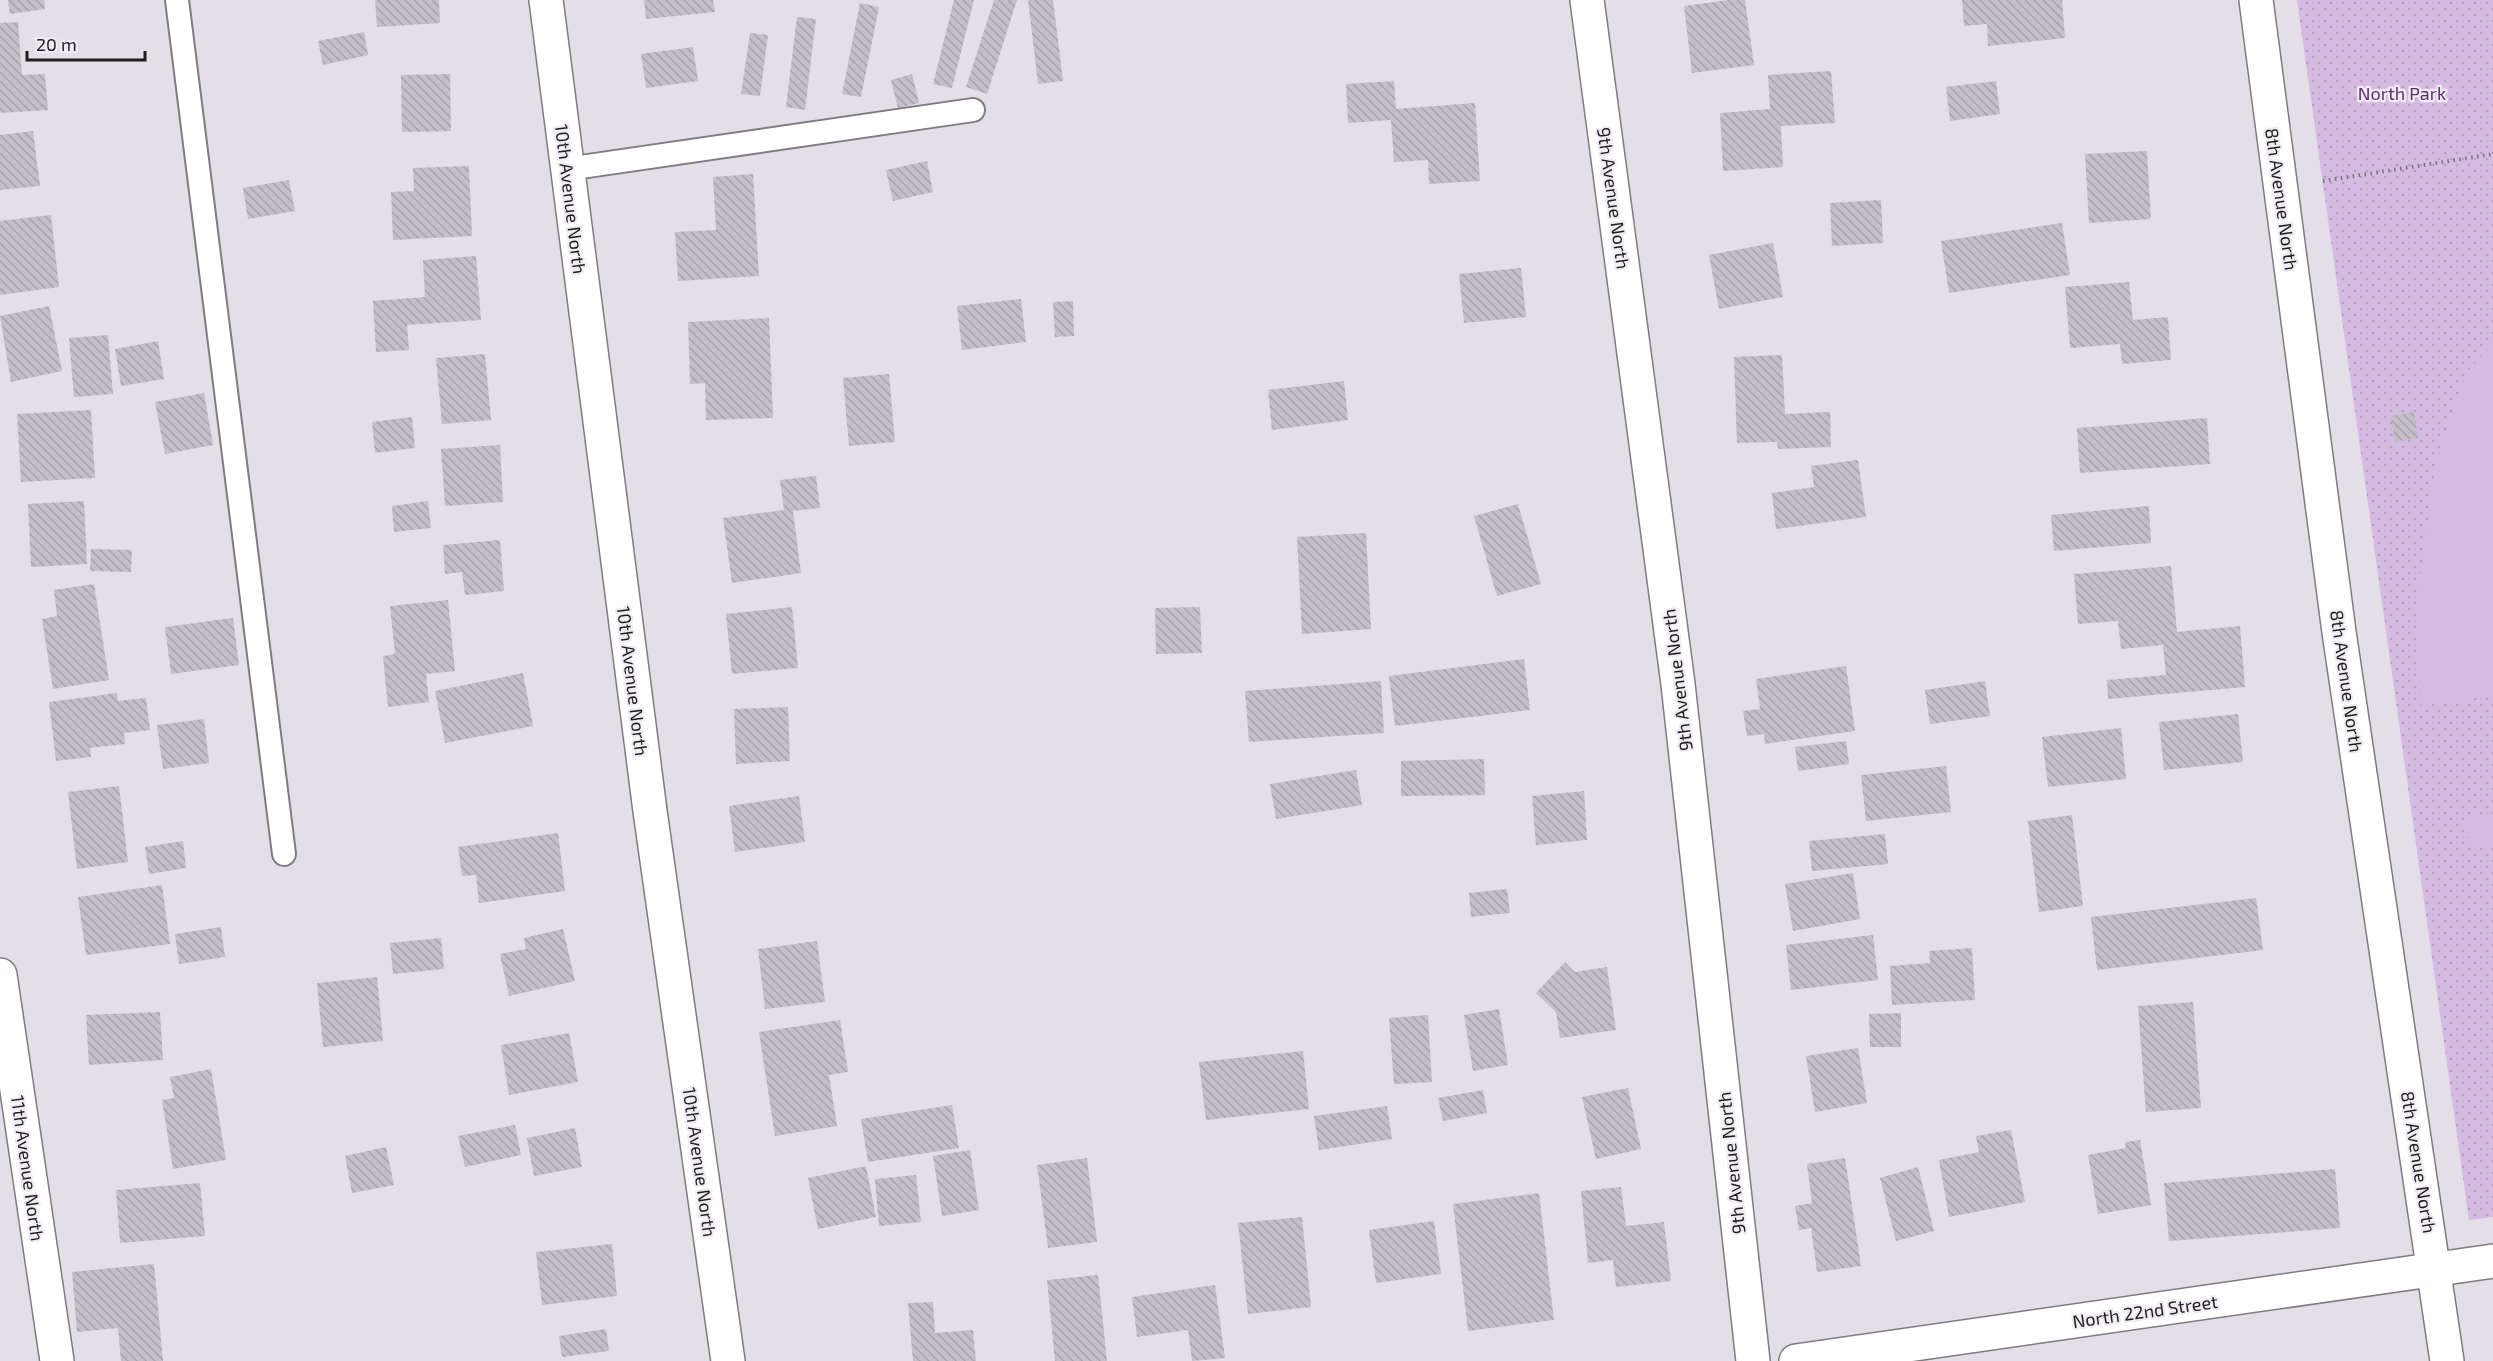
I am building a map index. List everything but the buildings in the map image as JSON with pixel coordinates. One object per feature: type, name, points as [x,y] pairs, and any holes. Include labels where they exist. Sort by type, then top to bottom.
[{"type":"street","name":"10th Avenue North","points":[[546,0],[650,811],[728,1361]]},
{"type":"street","name":"9th Avenue North","points":[[1587,0],[1678,684],[1753,1361]]},
{"type":"street","name":"8th Avenue North","points":[[2256,0],[2341,644],[2447,1361]]},
{"type":"street","name":"11th Avenue North","points":[[0,975],[57,1361]]},
{"type":"street","name":"North 22nd Street","points":[[1796,1361],[2493,1261]]},
{"type":"lane","points":[[177,0],[284,854]]},
{"type":"lane","points":[[567,169],[973,110]]},
{"type":"path","points":[[2323,181],[2493,154]]},
{"type":"green space","name":"North Park","points":[[2297,0],[2493,0],[2493,1217],[2469,1220]]},
{"type":"green space","points":[[2493,343],[2493,696],[2421,706],[2416,608],[2436,459],[2466,373]]},
{"type":"green space","points":[[2493,814],[2493,844],[2470,848],[2466,818]]}]
